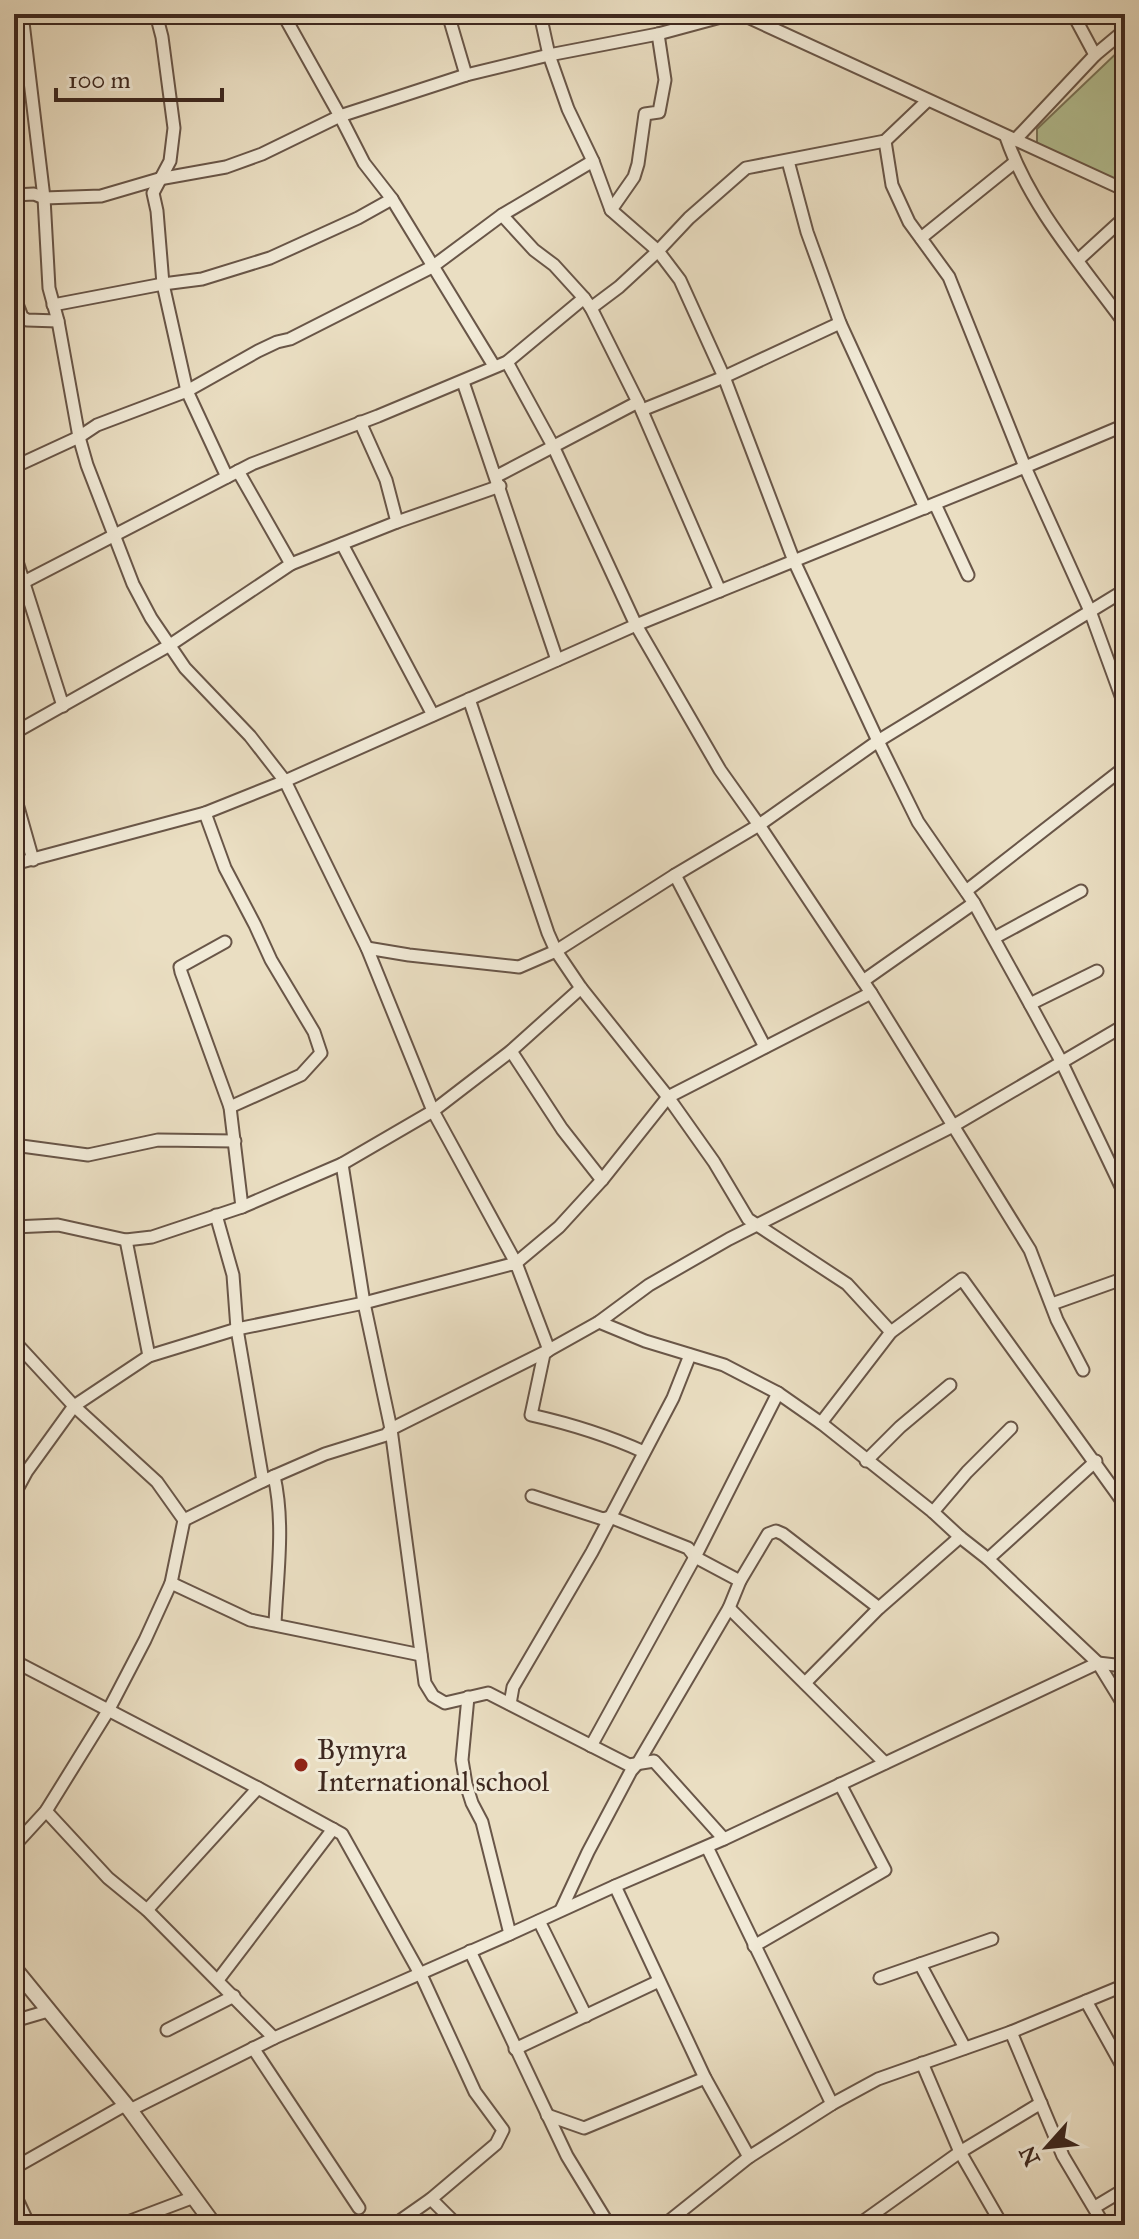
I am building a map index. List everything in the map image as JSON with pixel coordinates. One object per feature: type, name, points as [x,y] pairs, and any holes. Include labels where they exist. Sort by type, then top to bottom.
[{"type":"street","points":[[22,14],[44,198],[49,288],[79,437],[114,536],[133,584],[151,618],[185,668],[250,736],[285,781],[367,948],[433,1111],[516,1263],[549,1350]]},
{"type":"street","points":[[156,14],[174,128],[170,161],[153,193],[163,284],[187,391],[232,474],[291,564]]},
{"type":"street","points":[[283,14],[364,163],[392,199],[494,366]]},
{"type":"street","points":[[448,14],[466,75]]},
{"type":"street","points":[[540,14],[549,55],[568,109],[593,161],[611,210],[658,251],[680,280],[724,377],[794,561],[878,741],[918,822],[974,903],[1030,1004],[1125,1195]]},
{"type":"street","points":[[14,195],[34,194],[44,198],[101,196],[159,179],[226,167],[262,154],[340,116],[466,75],[658,34],[732,14]]},
{"type":"street","points":[[741,14],[1125,190]]},
{"type":"street","points":[[1073,14],[1095,55]]},
{"type":"street","points":[[1011,138],[1095,55],[1125,30]]},
{"type":"street","points":[[611,210],[634,177],[645,114],[659,112],[665,80],[658,34]]},
{"type":"street","points":[[19,583],[232,474],[507,362],[588,303],[619,287],[689,218],[746,168],[885,141],[927,101]]},
{"type":"street","points":[[1011,138],[1015,162],[1045,215],[1125,324]]},
{"type":"street","points":[[885,141],[892,185],[909,222],[949,277],[1025,467],[1090,611],[1125,707]]},
{"type":"street","points":[[14,467],[79,437],[97,425],[187,391],[258,351],[290,339],[432,267],[502,215],[593,161]]},
{"type":"street","points":[[788,161],[807,232],[840,323],[930,506],[968,575]]},
{"type":"street","points":[[921,238],[1015,162]]},
{"type":"street","points":[[53,305],[202,279],[270,258],[392,199]]},
{"type":"street","points":[[502,215],[588,303],[640,406],[720,591]]},
{"type":"street","points":[[1078,260],[1125,217]]},
{"type":"street","points":[[14,296],[22,317],[27,320],[58,321]]},
{"type":"street","points":[[14,733],[170,645],[291,564],[498,481],[553,446],[640,406],[724,377],[840,323]]},
{"type":"street","points":[[507,362],[553,446],[636,625],[720,770],[871,993],[1030,1250],[1083,1370]]},
{"type":"street","points":[[463,382],[557,660]]},
{"type":"street","points":[[360,422],[386,480],[397,522]]},
{"type":"street","points":[[14,864],[205,813],[285,781],[636,625],[1125,425]]},
{"type":"street","points":[[342,544],[433,715]]},
{"type":"street","points":[[14,552],[19,583],[63,706]]},
{"type":"street","points":[[367,948],[519,967],[556,951],[759,825],[878,741],[1125,590]]},
{"type":"street","points":[[469,699],[556,951],[581,988],[668,1097],[714,1162],[748,1219],[847,1284],[891,1332]]},
{"type":"street","points":[[966,891],[1125,767]]},
{"type":"street","points":[[14,793],[33,860]]},
{"type":"street","points":[[205,813],[225,868],[271,960],[314,1032],[321,1053],[301,1075],[230,1107]]},
{"type":"street","points":[[675,875],[765,1047]]},
{"type":"street","points":[[994,938],[1081,891]]},
{"type":"street","points":[[863,981],[974,903]]},
{"type":"street","points":[[225,942],[180,967],[230,1107],[242,1207]]},
{"type":"street","points":[[1030,1004],[1097,971]]},
{"type":"street","points":[[14,1227],[58,1225],[126,1240],[152,1237],[242,1207],[342,1164],[433,1111],[511,1051],[581,988]]},
{"type":"street","points":[[14,1495],[27,1471],[74,1406],[149,1356],[237,1329],[364,1303],[516,1263],[559,1227],[602,1180],[668,1097],[871,993]]},
{"type":"street","points":[[184,1520],[325,1454],[386,1435],[391,1429],[549,1350],[599,1322],[649,1285],[729,1239],[953,1126],[1125,1025]]},
{"type":"street","points":[[511,1051],[562,1129],[602,1180]]},
{"type":"street","points":[[14,1145],[88,1155],[158,1140],[235,1141]]},
{"type":"street","points":[[342,1164],[364,1303],[391,1429],[425,1683],[433,1696],[445,1703],[488,1693],[629,1765],[654,1761],[724,1839]]},
{"type":"street","points":[[216,1215],[233,1275],[237,1329],[268,1479],[277,1489],[279,1542],[275,1624]]},
{"type":"street","points":[[126,1240],[149,1356]]},
{"type":"street","points":[[1052,1304],[1125,1278]]},
{"type":"street","points":[[821,1423],[891,1332],[962,1279],[1125,1505]]},
{"type":"street","points":[[599,1322],[645,1341],[724,1365],[778,1393],[821,1423],[988,1559],[1098,1663],[1125,1707]]},
{"type":"street","points":[[14,1846],[46,1811],[108,1711],[171,1583],[184,1520],[157,1482],[74,1406],[15,1345]]},
{"type":"street","points":[[549,1350],[544,1354],[531,1415],[563,1422],[644,1452]]},
{"type":"street","points":[[510,1704],[513,1687],[610,1517],[673,1398],[690,1355]]},
{"type":"street","points":[[866,1461],[900,1427],[950,1385]]},
{"type":"street","points":[[591,1746],[695,1557],[778,1393]]},
{"type":"street","points":[[933,1512],[1011,1428]]},
{"type":"street","points":[[988,1559],[1096,1461]]},
{"type":"street","points":[[532,1496],[603,1519],[610,1517],[688,1548],[695,1557],[740,1581]]},
{"type":"street","points":[[561,1910],[631,1771],[729,1608],[740,1581],[768,1534],[776,1531],[783,1534],[879,1608]]},
{"type":"street","points":[[805,1683],[879,1608],[960,1537]]},
{"type":"street","points":[[171,1583],[250,1620],[421,1655]]},
{"type":"street","points":[[729,1608],[885,1763]]},
{"type":"street","points":[[14,2168],[128,2107],[274,2038],[707,1847],[1098,1663],[1115,1665],[1125,1660]]},
{"type":"street","points":[[14,1661],[342,1834],[420,1974],[475,2092],[503,2130],[496,2144],[431,2199],[394,2225]]},
{"type":"street","points":[[468,1697],[462,1760],[466,1784],[482,1822],[510,1934]]},
{"type":"street","points":[[754,1946],[885,1870],[840,1784]]},
{"type":"street","points":[[147,1910],[258,1788]]},
{"type":"street","points":[[46,1811],[108,1878],[147,1910],[274,2038]]},
{"type":"street","points":[[218,1980],[333,1829]]},
{"type":"street","points":[[707,1847],[832,2104]]},
{"type":"street","points":[[615,1886],[705,2078],[749,2157]]},
{"type":"street","points":[[539,1921],[586,2016]]},
{"type":"street","points":[[880,1978],[992,1939]]},
{"type":"street","points":[[470,1951],[567,2156],[609,2225]]},
{"type":"street","points":[[920,1964],[965,2048]]},
{"type":"street","points":[[14,1968],[128,2107],[214,2225]]},
{"type":"street","points":[[515,2049],[659,1981]]},
{"type":"street","points":[[664,2225],[749,2157],[832,2104],[878,2079],[1011,2032],[1125,1985]]},
{"type":"street","points":[[167,2030],[234,1996]]},
{"type":"street","points":[[1086,2001],[1125,2071]]},
{"type":"street","points":[[14,2021],[48,2011]]},
{"type":"street","points":[[1011,2032],[1063,2156],[1104,2225]]},
{"type":"street","points":[[253,2048],[359,2208]]},
{"type":"street","points":[[922,2063],[960,2152],[1002,2225]]},
{"type":"street","points":[[547,2115],[584,2128],[705,2078]]},
{"type":"street","points":[[858,2225],[960,2152],[1041,2103]]},
{"type":"street","points":[[1095,2207],[1125,2189]]},
{"type":"street","points":[[14,2193],[29,2225]]},
{"type":"street","points":[[120,2225],[194,2197]]},
{"type":"street","points":[[431,2199],[457,2225]]},
{"type":"green space","points":[[1125,45],[1125,189],[1037,146],[1037,129]]},
{"type":"place","name":"Bymyra International school","points":[[301,1765]]}]
